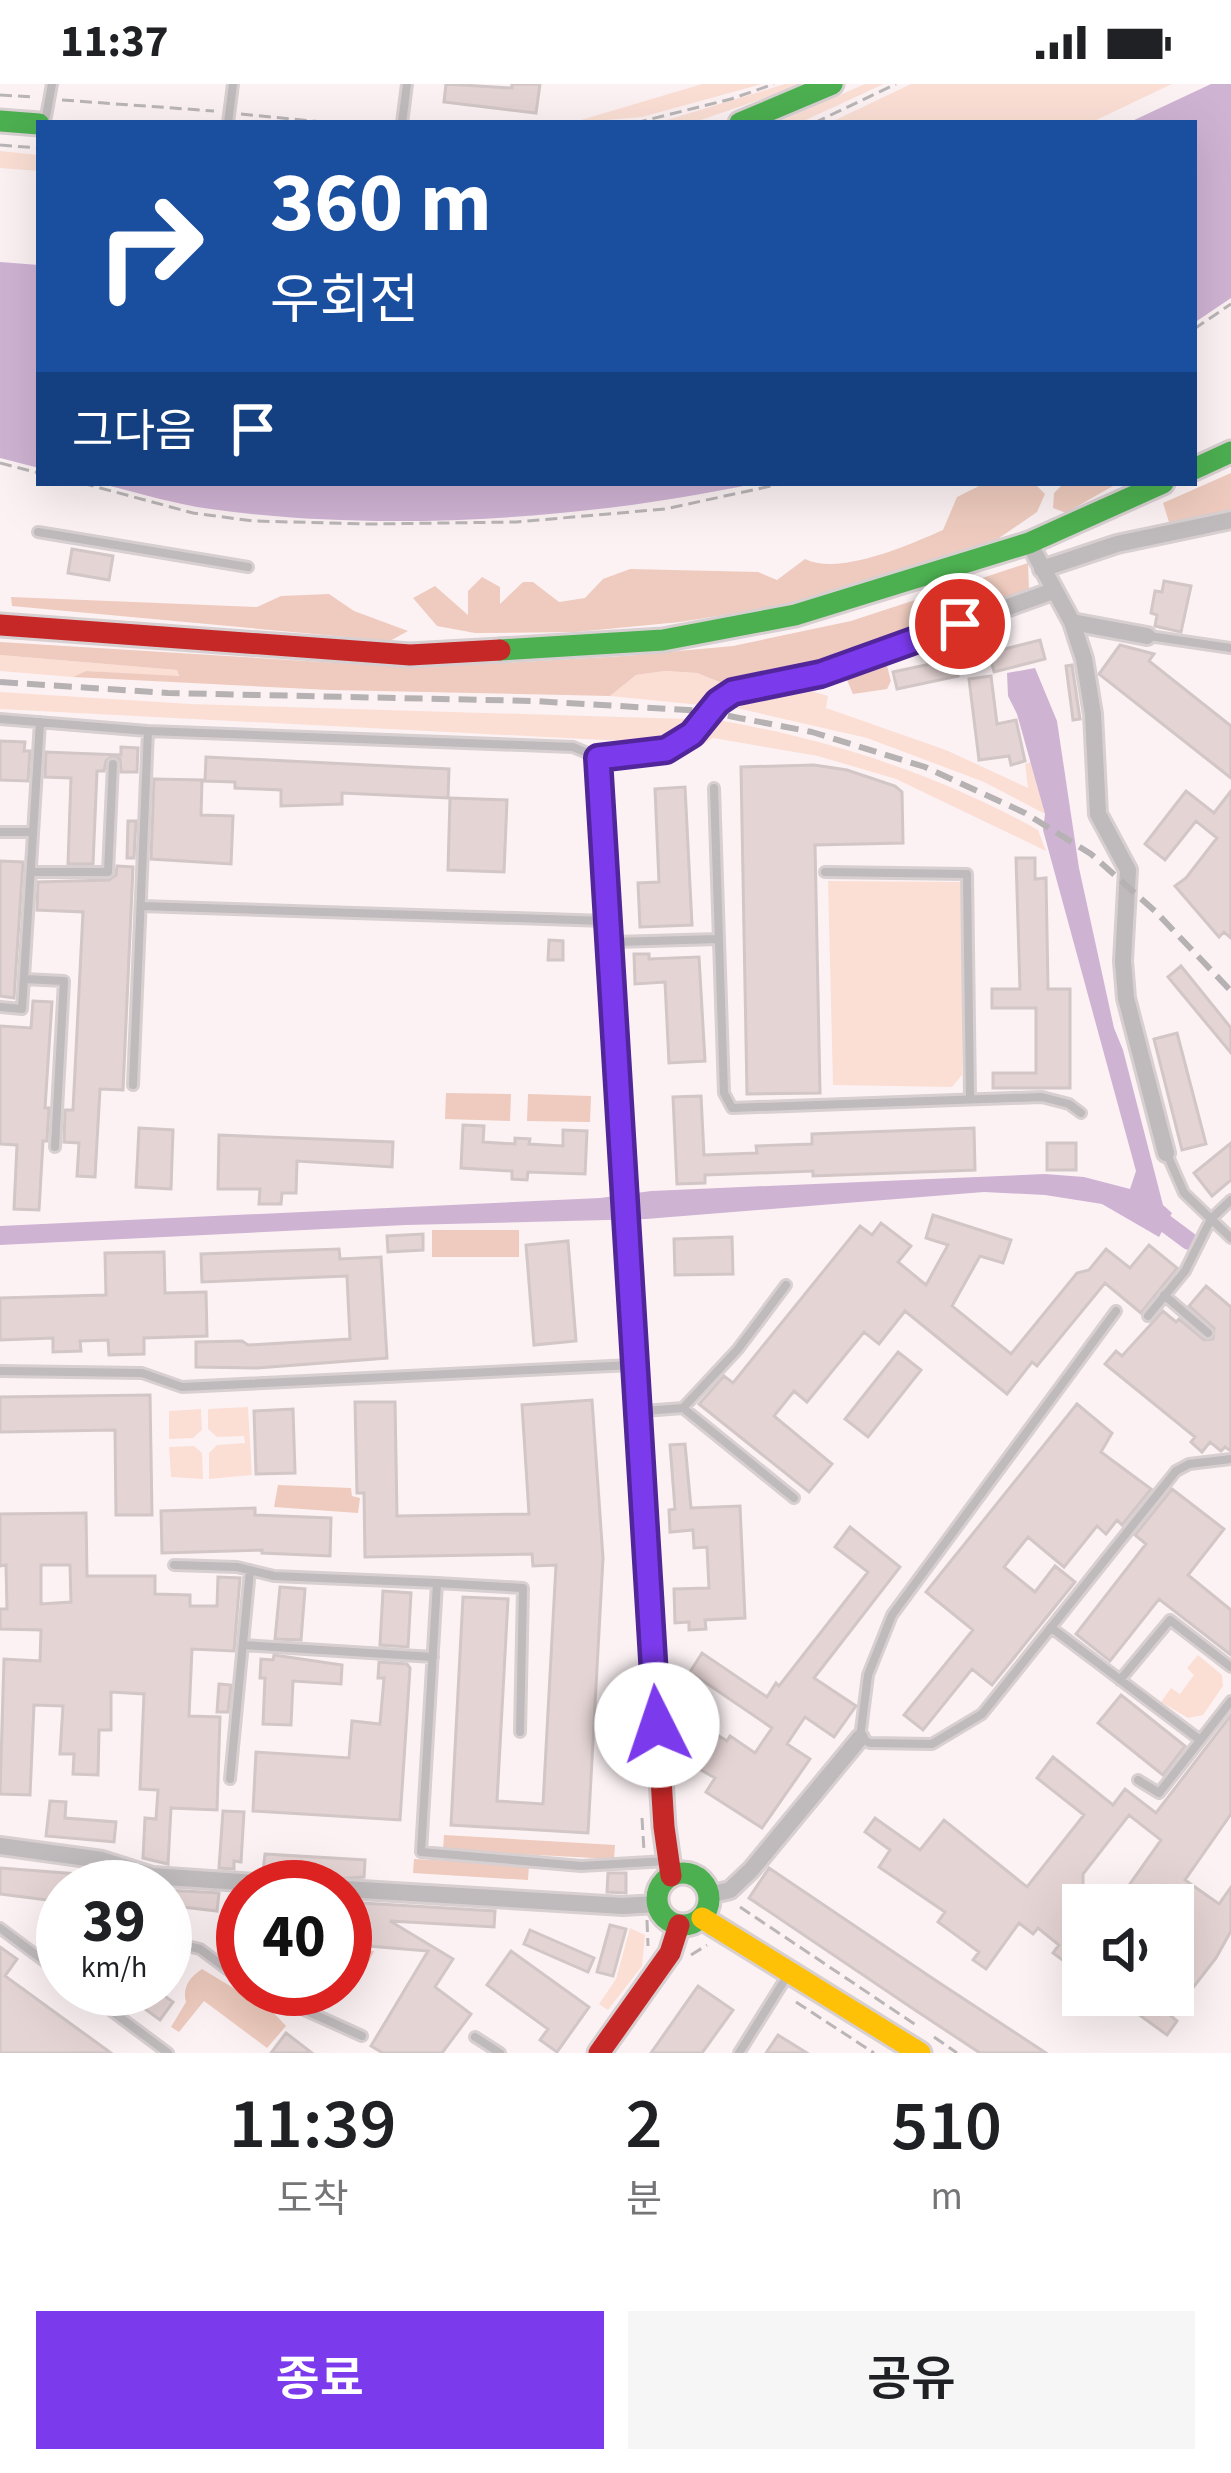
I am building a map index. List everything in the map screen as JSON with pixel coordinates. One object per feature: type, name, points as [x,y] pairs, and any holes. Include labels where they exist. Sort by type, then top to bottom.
[{"type":"street","points":[[747,120],[832,84]]},
{"type":"street","points":[[0,121],[36,124]]},
{"type":"street","points":[[1197,468],[1231,452]]},
{"type":"street","points":[[0,625],[410,656],[663,640],[795,615],[1029,543],[1156,486]]},
{"type":"street","points":[[1042,569],[1117,544],[1231,520]]},
{"type":"street","points":[[1029,543],[1072,622],[1084,658],[1093,714],[1098,814],[1128,870],[1126,998],[1166,1153]]},
{"type":"street","points":[[651,1904],[670,1868],[598,758],[666,750],[692,734],[718,702],[733,692],[821,674],[1053,591]]},
{"type":"street","points":[[1072,622],[1147,636]]},
{"type":"street","points":[[372,1890],[651,1904],[679,1925],[702,1918],[719,1892],[751,1870],[860,1738]]},
{"type":"street","points":[[0,1846],[102,1861],[152,1876],[216,1880]]},
{"type":"street","points":[[670,1868],[695,1875],[719,1892]]},
{"type":"street","points":[[702,1918],[784,1981],[920,2053]]},
{"type":"street","points":[[598,2053],[670,1953],[679,1925]]},
{"type":"lane","points":[[43,120],[52,84]]},
{"type":"lane","points":[[229,118],[233,84]]},
{"type":"lane","points":[[402,120],[407,84]]},
{"type":"lane","points":[[38,532],[248,567]]},
{"type":"lane","points":[[1147,636],[1231,648]]},
{"type":"lane","points":[[0,719],[573,748],[598,758]]},
{"type":"lane","points":[[0,1007],[22,1009],[40,722]]},
{"type":"lane","points":[[133,1085],[148,730]]},
{"type":"lane","points":[[31,872],[108,872],[112,764]]},
{"type":"lane","points":[[714,788],[724,1093],[733,1108],[1042,1096],[1069,1104],[1081,1114]]},
{"type":"lane","points":[[0,832],[33,832]]},
{"type":"lane","points":[[825,872],[967,874],[970,1097]]},
{"type":"lane","points":[[141,906],[718,939]]},
{"type":"lane","points":[[24,979],[64,981],[55,1147]]},
{"type":"lane","points":[[1166,1153],[1184,1192],[1231,1238]]},
{"type":"lane","points":[[1148,1316],[1185,1271],[1210,1219],[1231,1200]]},
{"type":"lane","points":[[683,1408],[738,1349],[786,1285]]},
{"type":"lane","points":[[1164,1295],[1208,1333]]},
{"type":"lane","points":[[1115,1311],[900,1601],[868,1675],[860,1738],[870,1743],[932,1744],[982,1714],[1176,1471],[1189,1463],[1231,1459]]},
{"type":"lane","points":[[0,1372],[142,1373],[182,1387],[634,1364]]},
{"type":"lane","points":[[637,1411],[683,1408],[794,1498]]},
{"type":"lane","points":[[174,1565],[274,1576],[523,1588],[520,1732]]},
{"type":"lane","points":[[230,1779],[250,1570]]},
{"type":"lane","points":[[437,1583],[421,1852],[581,1866],[670,1868]]},
{"type":"lane","points":[[1120,1680],[1170,1620],[1231,1667]]},
{"type":"lane","points":[[1053,1629],[1200,1740]]},
{"type":"lane","points":[[243,1646],[434,1657]]},
{"type":"lane","points":[[1138,1780],[1159,1793],[1231,1701]]},
{"type":"lane","points":[[0,1928],[36,1955]]},
{"type":"lane","points":[[739,2053],[784,1981]]},
{"type":"lane","points":[[114,2016],[153,2049],[168,2053]]},
{"type":"lane","points":[[318,2016],[362,2036]]},
{"type":"lane","points":[[476,2037],[500,2053]]},
{"type":"path","points":[[647,120],[774,84]]},
{"type":"path","points":[[820,120],[896,84]]},
{"type":"path","points":[[0,94],[271,120]]},
{"type":"path","points":[[0,145],[36,148]]},
{"type":"path","points":[[1197,327],[1231,304]]},
{"type":"path","points":[[0,463],[36,471]]},
{"type":"path","points":[[93,486],[193,513],[253,521],[370,524],[516,522],[665,509],[771,486]]},
{"type":"path","points":[[642,1817],[644,1864]]},
{"type":"path","points":[[719,1892],[957,2053]]},
{"type":"path","points":[[648,1958],[651,1904]]},
{"type":"path","points":[[687,1960],[711,1942]]},
{"type":"path","points":[[784,1981],[874,2053]]},
{"type":"shaded area","points":[[702,84],[762,84],[642,117],[581,120]]},
{"type":"shaded area","points":[[785,84],[805,84],[701,120],[667,120]]},
{"type":"shaded area","points":[[865,84],[884,84],[806,120],[782,120]]},
{"type":"shaded area","points":[[911,84],[1172,84],[1096,120],[835,120]]},
{"type":"shaded area","points":[[1211,84],[1231,84],[1231,298],[1197,321],[1197,120],[1134,120]]},
{"type":"shaded area","points":[[0,151],[36,155],[36,171],[0,168]]},
{"type":"shaded area","points":[[0,262],[36,265],[36,467],[0,458]]},
{"type":"shaded area","points":[[1231,473],[1231,511],[1169,522],[1163,503]]},
{"type":"shaded area","points":[[110,486],[742,486],[622,506],[478,519],[333,520],[197,507]]},
{"type":"shaded area","points":[[979,486],[1037,486],[1045,494],[1037,512],[979,552],[820,600],[680,622],[576,632],[475,633],[437,626],[413,598],[435,586],[468,615],[468,591],[482,577],[500,587],[500,604],[523,582],[533,582],[559,602],[585,598],[603,579],[630,569],[758,572],[777,580],[805,559],[836,564],[855,561],[943,530],[957,497]]},
{"type":"shaded area","points":[[1061,486],[1113,486],[1066,513],[1053,508],[1054,493]]},
{"type":"shaded area","points":[[1028,563],[1029,589],[853,651],[727,685],[697,673],[636,675],[610,696],[330,690],[73,677],[86,671],[179,676],[177,670],[0,655],[0,642],[371,665],[624,656],[733,646],[851,621]]},
{"type":"shaded area","points":[[329,594],[354,611],[408,631],[390,641],[12,606],[11,597],[257,607],[281,596]]},
{"type":"shaded area","points":[[0,655],[177,670],[179,677],[0,671]]},
{"type":"shaded area","points":[[886,662],[891,681],[887,689],[853,694],[847,680]]},
{"type":"shaded area","points":[[1035,668],[1057,721],[1079,868],[1114,1028],[1163,1205],[1172,1213],[1159,1237],[1102,1204],[984,1192],[646,1219],[406,1225],[0,1245],[0,1226],[600,1198],[651,1191],[1045,1174],[1084,1177],[1130,1189],[1136,1171],[1043,830],[1045,814],[1008,696],[1007,673]]},
{"type":"shaded area","points":[[697,673],[727,685],[700,705],[610,696],[636,675]]},
{"type":"shaded area","points":[[791,685],[828,696],[826,708],[946,750],[1028,788],[1025,764],[1031,762],[1045,814],[984,782],[867,738],[732,707],[753,694]]},
{"type":"shaded area","points":[[0,692],[191,704],[688,719],[674,735],[642,742],[0,709]]},
{"type":"shaded area","points":[[712,719],[798,737],[921,775],[1038,830],[1046,851],[896,779],[818,756],[713,738],[685,756],[680,752]]},
{"type":"shaded area","points":[[828,881],[963,882],[962,1075],[952,1087],[833,1085]]},
{"type":"shaded area","points":[[446,1093],[511,1094],[510,1121],[445,1119]]},
{"type":"shaded area","points":[[528,1094],[591,1096],[590,1122],[527,1121]]},
{"type":"shaded area","points":[[432,1230],[519,1230],[519,1257],[432,1257]]},
{"type":"shaded area","points":[[248,1407],[252,1475],[209,1479],[209,1453],[217,1445],[245,1443],[244,1436],[217,1437],[208,1429],[208,1409]]},
{"type":"shaded area","points":[[201,1409],[202,1430],[193,1438],[169,1439],[169,1411]]},
{"type":"shaded area","points":[[194,1446],[202,1453],[203,1479],[171,1477],[169,1447]]},
{"type":"shaded area","points":[[278,1485],[351,1488],[352,1496],[360,1498],[358,1513],[274,1507]]},
{"type":"shaded area","points":[[1198,1655],[1222,1675],[1223,1686],[1203,1715],[1188,1718],[1161,1702],[1171,1688],[1180,1694],[1194,1675],[1187,1668]]},
{"type":"shaded area","points":[[444,1835],[615,1845],[614,1859],[443,1850]]},
{"type":"shaded area","points":[[414,1859],[529,1865],[528,1880],[413,1873]]},
{"type":"shaded area","points":[[630,1928],[645,1935],[642,1966],[608,2010],[599,2004],[616,1979]]},
{"type":"shaded area","points":[[202,1969],[216,1977],[216,2010],[204,2001],[192,2016],[194,1975]]},
{"type":"shaded area","points":[[178,2016],[192,2016],[179,2032],[171,2027]]},
{"type":"shaded area","points":[[224,2016],[277,2016],[286,2026],[267,2048]]},
{"type":"building","points":[[446,84],[512,88],[512,84],[540,84],[536,113],[444,102]]},
{"type":"building","points":[[72,549],[113,556],[109,580],[68,573]]},
{"type":"building","points":[[1164,581],[1191,586],[1181,632],[1155,626],[1157,615],[1151,613],[1155,591],[1162,592]]},
{"type":"building","points":[[1040,640],[1045,659],[994,672],[989,653]]},
{"type":"building","points":[[1120,645],[1154,654],[1149,661],[1231,726],[1231,778],[1099,674]]},
{"type":"building","points":[[954,659],[958,676],[897,689],[893,672]]},
{"type":"building","points":[[1072,665],[1080,719],[1073,720],[1066,666]]},
{"type":"building","points":[[991,676],[997,724],[1016,720],[1025,761],[1011,765],[1009,756],[979,760],[969,679]]},
{"type":"building","points":[[0,741],[25,742],[24,751],[30,751],[28,781],[0,780]]},
{"type":"building","points":[[121,747],[138,748],[137,772],[121,772],[120,759],[112,756],[104,771],[97,771],[93,864],[68,864],[71,778],[45,777],[46,752],[121,755]]},
{"type":"building","points":[[206,757],[449,769],[448,798],[342,793],[342,804],[281,806],[281,790],[205,781]]},
{"type":"building","points":[[814,765],[847,770],[902,792],[903,843],[815,845],[820,1093],[747,1094],[741,767]]},
{"type":"building","points":[[154,779],[202,780],[201,815],[233,816],[231,864],[151,859]]},
{"type":"building","points":[[685,787],[692,925],[640,927],[638,883],[659,882],[655,789]]},
{"type":"building","points":[[1186,791],[1214,813],[1231,791],[1231,938],[1224,932],[1219,937],[1175,886],[1217,838],[1196,821],[1165,860],[1145,844]]},
{"type":"building","points":[[450,798],[507,800],[504,872],[448,870]]},
{"type":"building","points":[[128,821],[136,821],[134,858],[127,858]]},
{"type":"building","points":[[1016,858],[1035,858],[1035,879],[1046,878],[1048,989],[1070,989],[1070,1088],[993,1088],[993,1073],[1036,1073],[1036,1008],[992,1008],[992,989],[1020,989]]},
{"type":"building","points":[[0,861],[23,862],[14,998],[0,996]]},
{"type":"building","points":[[117,866],[133,867],[123,1090],[100,1089],[95,1177],[77,1176],[79,1143],[64,1142],[65,1110],[73,1110],[83,912],[37,910],[38,882],[109,880]]},
{"type":"building","points":[[549,940],[563,941],[563,960],[548,960]]},
{"type":"building","points":[[634,954],[649,954],[649,959],[699,957],[705,1061],[669,1063],[665,982],[635,984]]},
{"type":"building","points":[[1181,966],[1231,1028],[1231,1053],[1168,977]]},
{"type":"building","points":[[33,1001],[52,1002],[47,1141],[43,1141],[39,1210],[14,1209],[17,1145],[0,1144],[0,1026],[31,1028]]},
{"type":"building","points":[[1177,1033],[1206,1144],[1182,1150],[1154,1039]]},
{"type":"building","points":[[701,1096],[704,1155],[757,1153],[756,1146],[812,1144],[812,1134],[974,1128],[975,1170],[705,1175],[705,1183],[677,1184],[673,1097]]},
{"type":"building","points":[[463,1125],[484,1126],[483,1142],[515,1144],[515,1138],[530,1139],[529,1144],[563,1146],[563,1130],[587,1131],[585,1174],[528,1172],[527,1180],[512,1179],[512,1171],[461,1168]]},
{"type":"building","points":[[139,1128],[173,1130],[171,1189],[136,1187]]},
{"type":"building","points":[[219,1135],[393,1142],[392,1167],[297,1161],[296,1193],[282,1193],[281,1204],[259,1204],[260,1189],[218,1189]]},
{"type":"building","points":[[1047,1143],[1076,1143],[1076,1170],[1047,1170]]},
{"type":"building","points":[[1231,1143],[1231,1180],[1212,1196],[1194,1173]]},
{"type":"building","points":[[933,1215],[1011,1240],[1003,1263],[980,1256],[952,1306],[1011,1354],[1077,1273],[1089,1270],[1106,1249],[1130,1268],[1149,1245],[1177,1268],[1141,1313],[1105,1283],[1037,1366],[1032,1362],[1007,1394],[905,1311],[879,1344],[864,1332],[807,1402],[794,1391],[774,1416],[832,1464],[809,1492],[699,1404],[724,1376],[733,1383],[860,1226],[872,1235],[881,1223],[911,1246],[898,1262],[926,1285],[948,1245],[926,1238]]},
{"type":"building","points":[[423,1234],[423,1250],[388,1252],[387,1236]]},
{"type":"building","points":[[732,1237],[733,1274],[675,1275],[674,1239]]},
{"type":"building","points":[[568,1241],[576,1341],[534,1345],[526,1245]]},
{"type":"building","points":[[339,1249],[340,1259],[381,1257],[387,1358],[257,1368],[196,1367],[196,1342],[242,1341],[248,1345],[350,1339],[347,1276],[202,1282],[201,1254]]},
{"type":"building","points":[[164,1252],[165,1293],[206,1292],[207,1336],[144,1338],[144,1354],[109,1355],[108,1340],[80,1341],[81,1351],[53,1352],[53,1338],[0,1340],[0,1298],[106,1295],[105,1253]]},
{"type":"building","points":[[1206,1286],[1231,1307],[1231,1451],[1225,1447],[1221,1451],[1210,1442],[1202,1452],[1191,1442],[1195,1437],[1105,1364],[1116,1351],[1122,1356],[1163,1311],[1204,1340],[1213,1339],[1214,1328],[1189,1306]]},
{"type":"building","points":[[898,1352],[921,1370],[868,1437],[845,1419]]},
{"type":"building","points":[[150,1395],[152,1515],[116,1515],[115,1430],[0,1432],[0,1397]]},
{"type":"building","points":[[592,1400],[603,1558],[588,1833],[451,1825],[463,1597],[508,1599],[497,1801],[543,1804],[556,1565],[533,1566],[532,1554],[365,1557],[364,1493],[357,1493],[355,1402],[395,1402],[397,1516],[529,1514],[522,1405]]},
{"type":"building","points":[[1077,1404],[1112,1433],[1101,1452],[1151,1489],[1122,1525],[1117,1520],[1106,1534],[1097,1526],[1064,1567],[1028,1537],[1004,1567],[1035,1592],[1055,1566],[1075,1582],[992,1685],[972,1669],[923,1730],[904,1715],[973,1630],[926,1592]]},
{"type":"building","points":[[293,1409],[295,1473],[256,1474],[254,1411]]},
{"type":"building","points":[[685,1444],[691,1508],[740,1506],[745,1618],[705,1620],[706,1629],[689,1630],[689,1622],[675,1623],[674,1589],[709,1588],[707,1547],[694,1548],[693,1530],[670,1532],[669,1510],[675,1509],[670,1445]]},
{"type":"building","points":[[1172,1489],[1224,1529],[1188,1575],[1231,1610],[1231,1655],[1159,1599],[1110,1661],[1076,1634],[1146,1544],[1135,1535]]},
{"type":"building","points":[[255,1508],[255,1515],[331,1518],[330,1556],[262,1550],[162,1553],[161,1511]]},
{"type":"building","points":[[86,1513],[87,1576],[155,1576],[155,1594],[190,1595],[190,1606],[217,1606],[218,1577],[240,1578],[234,1651],[192,1649],[189,1716],[220,1717],[217,1810],[171,1808],[168,1860],[143,1858],[145,1818],[156,1819],[158,1790],[140,1789],[144,1694],[111,1692],[111,1730],[99,1730],[98,1775],[73,1774],[74,1754],[60,1754],[63,1706],[34,1705],[30,1795],[0,1794],[4,1659],[40,1661],[41,1630],[0,1629],[0,1609],[7,1609],[6,1565],[0,1566],[0,1514]],"holes":[[[41,1565],[70,1565],[71,1602],[41,1604]]]},
{"type":"building","points":[[850,1527],[900,1567],[814,1678],[856,1706],[834,1737],[805,1717],[787,1744],[810,1759],[762,1828],[706,1792],[715,1778],[687,1762],[706,1728],[727,1741],[730,1736],[755,1753],[772,1728],[690,1672],[702,1653],[767,1697],[868,1572],[835,1547]]},
{"type":"building","points":[[280,1587],[305,1589],[301,1640],[275,1639]]},
{"type":"building","points":[[383,1591],[411,1593],[408,1647],[380,1645]]},
{"type":"building","points":[[274,1655],[342,1665],[341,1684],[293,1681],[291,1725],[263,1724],[261,1659],[273,1660]]},
{"type":"building","points":[[379,1662],[410,1668],[400,1820],[253,1811],[256,1752],[349,1758],[352,1721],[380,1724],[384,1678],[378,1678]]},
{"type":"building","points":[[219,1684],[231,1685],[228,1712],[217,1712]]},
{"type":"building","points":[[1121,1695],[1185,1746],[1163,1775],[1098,1723]]},
{"type":"building","points":[[1231,1715],[1231,1814],[1185,1880],[1191,1884],[1130,1884],[1161,1840],[1129,1815],[1083,1874],[1083,1884],[1062,1884],[1062,1960],[1053,1953],[1059,1945],[1038,1928],[1033,1934],[1019,1923],[986,1969],[973,1960],[979,1952],[938,1922],[945,1912],[879,1867],[890,1850],[865,1832],[875,1818],[920,1850],[944,1820],[1027,1887],[1084,1815],[1037,1778],[1053,1757],[1113,1805],[1125,1789],[1156,1813]]},
{"type":"building","points":[[50,1801],[66,1802],[65,1818],[116,1822],[114,1842],[46,1836]]},
{"type":"building","points":[[223,1811],[244,1812],[241,1860],[220,1860]]},
{"type":"building","points":[[265,1854],[365,1860],[264,1860]]},
{"type":"building","points":[[0,1868],[36,1871],[36,1899],[0,1894]]},
{"type":"building","points":[[769,1868],[1046,2053],[980,2053],[915,2010],[749,1898]]},
{"type":"building","points":[[608,1873],[626,1873],[626,1893],[607,1892]]},
{"type":"building","points":[[1194,1886],[1219,1904],[1231,1887],[1231,1931],[1194,1986]]},
{"type":"building","points":[[192,1892],[216,1893],[216,1911],[192,1908]]},
{"type":"building","points":[[372,1904],[495,1911],[494,1927],[390,1921],[453,1959],[435,1987],[471,2014],[442,2053],[383,2053],[371,2046],[428,1951],[372,1946]]},
{"type":"building","points":[[610,1925],[626,1929],[613,1976],[597,1972]]},
{"type":"building","points":[[530,1930],[594,1958],[588,1972],[524,1944]]},
{"type":"building","points":[[0,1947],[17,1959],[5,1976],[36,1999],[36,2016],[60,2016],[111,2053],[0,2053]]},
{"type":"building","points":[[511,1951],[589,2007],[557,2052],[540,2040],[548,2029],[487,1985]]},
{"type":"building","points":[[698,1986],[733,2010],[702,2053],[651,2053]]},
{"type":"building","points":[[1141,2016],[1171,2016],[1177,2021],[1167,2035]]},
{"type":"building","points":[[286,2033],[312,2053],[271,2053]]},
{"type":"building","points":[[778,2035],[807,2053],[766,2053]]},
{"type":"waterway","points":[[1150,1212],[1189,1241]]},
{"type":"railway","points":[[0,682],[168,693],[534,701],[703,711],[812,732],[925,767],[1025,813],[1091,854],[1155,911],[1231,991]]},
{"type":"traffic: fast","points":[[747,120],[832,84]]},
{"type":"traffic: fast","points":[[0,121],[36,124]]},
{"type":"traffic: fast","points":[[1197,468],[1231,452]]},
{"type":"traffic: fast","points":[[500,650],[663,640],[795,615],[1029,543],[1156,486]]},
{"type":"traffic: fast","points":[[683,1873],[702,1880],[709,1899],[702,1918],[683,1925],[664,1918],[657,1899],[664,1880],[683,1873]]},
{"type":"traffic: slow","points":[[702,1918],[920,2053]]},
{"type":"traffic: jam","points":[[0,625],[410,655],[500,650]]},
{"type":"traffic: jam","points":[[598,758],[664,1827],[671,1876]]},
{"type":"traffic: jam","points":[[599,2053],[670,1953],[679,1925]]},
{"type":"route","points":[[657,1725],[598,758],[666,750],[692,734],[718,702],[733,692],[821,674],[960,624]]}]
